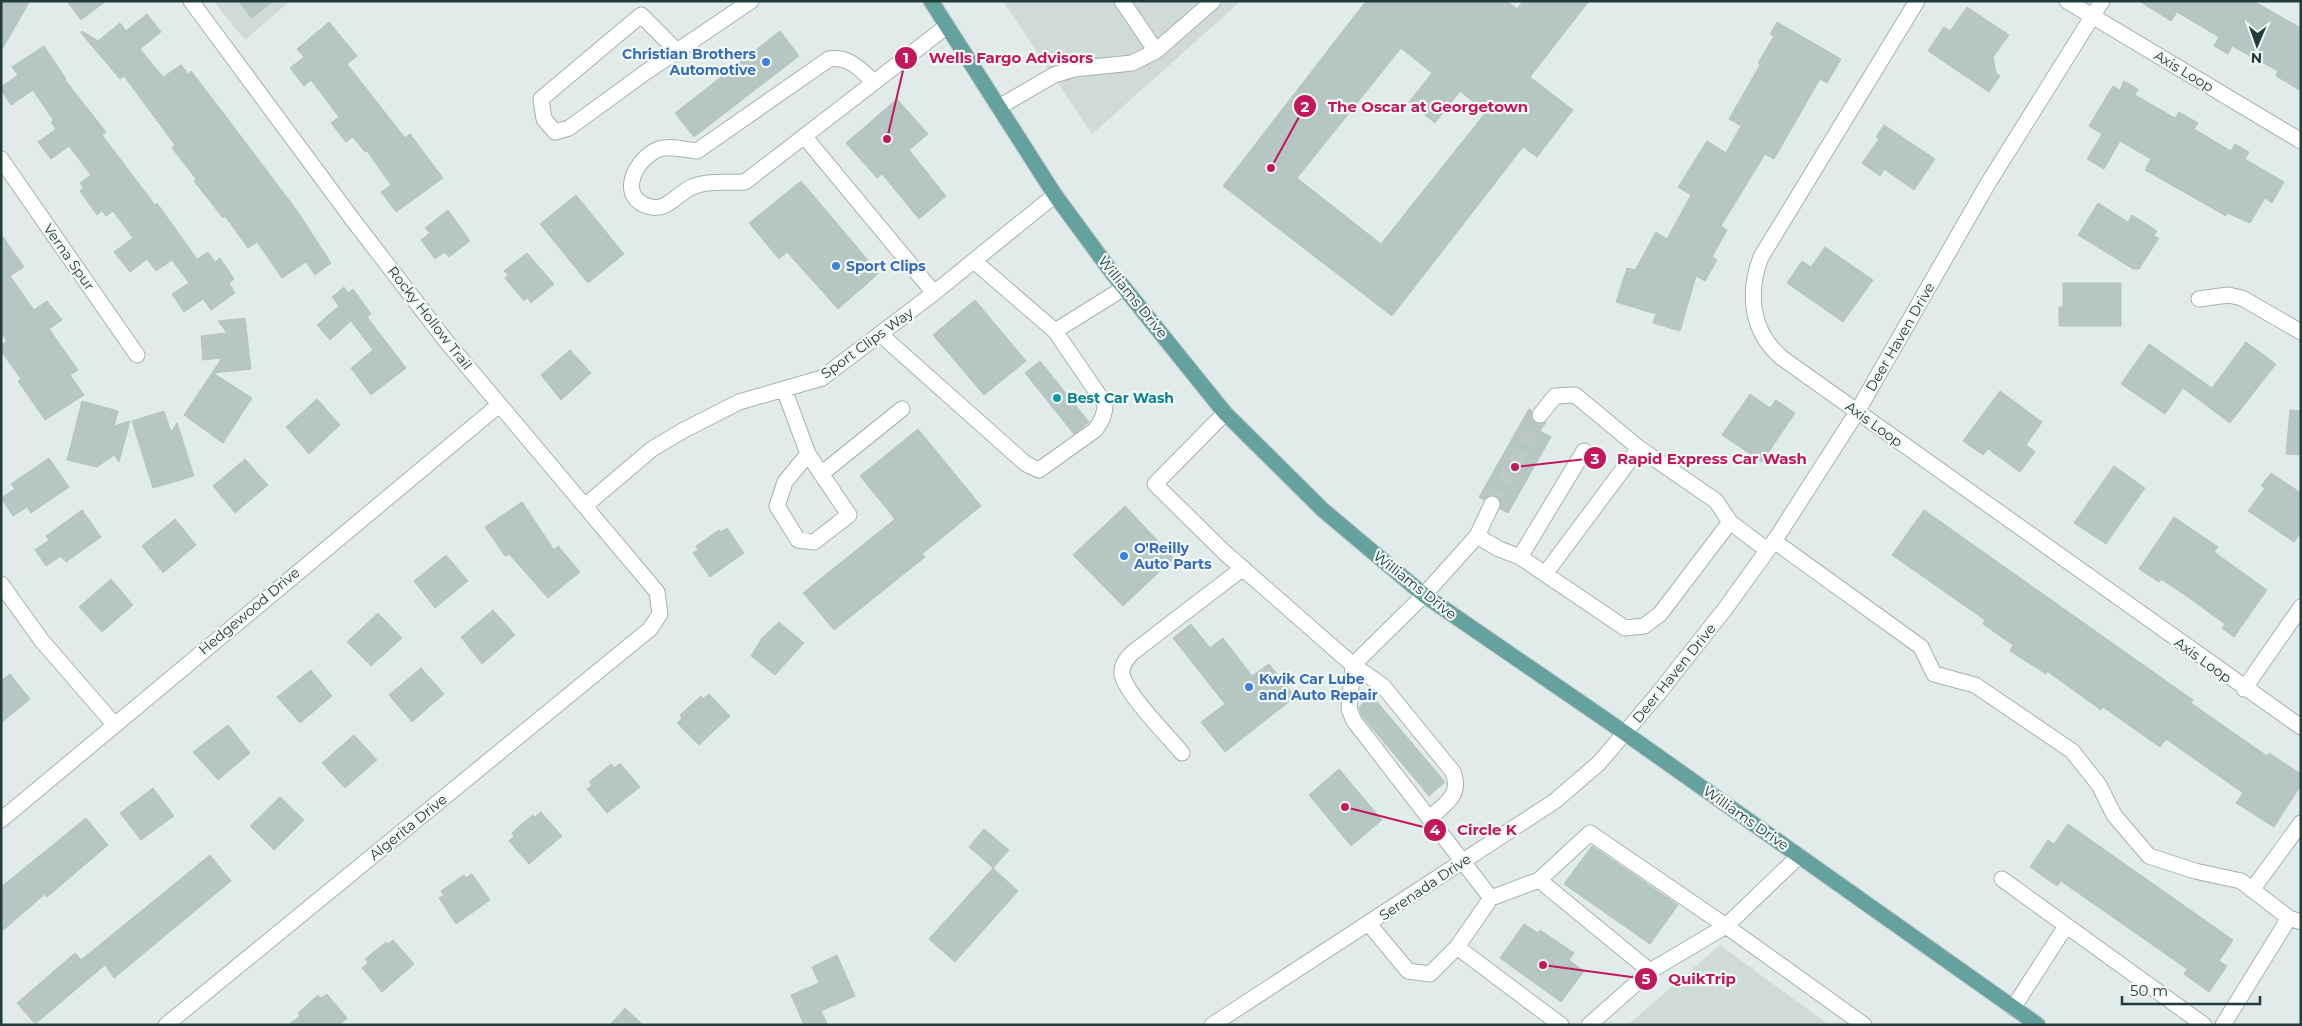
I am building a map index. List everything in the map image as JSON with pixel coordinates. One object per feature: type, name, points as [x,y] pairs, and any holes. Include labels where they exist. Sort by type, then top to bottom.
[{"type":"main road","name":"Williams Drive","points":[[931,1],[1055,195],[1124,288],[1225,413],[1323,510],[1424,595],[1625,733],[2023,1018]]},
{"type":"street","name":"Rocky Hollow Trail","points":[[191,1],[353,220],[499,405],[586,505],[657,592],[660,614],[650,629]]},
{"type":"street","points":[[677,51],[641,15],[541,99],[544,119],[555,132],[569,128],[751,1]]},
{"type":"street","points":[[1122,1],[1156,51]]},
{"type":"street","points":[[999,107],[1054,75],[1074,69],[1132,63],[1156,51],[1213,1]]},
{"type":"street","name":"Axis Loop","points":[[1916,1],[1762,256],[1754,284],[1756,321],[1772,350],[2244,689],[2301,727]]},
{"type":"street","name":"Axis Loop","points":[[2067,1],[2301,141]]},
{"type":"street","name":"Deer Haven Drive","points":[[1625,733],[1724,609],[1771,546],[1857,412],[1987,185],[2102,1]]},
{"type":"street","points":[[874,82],[851,62],[838,58],[829,60],[697,151],[674,148],[659,149],[638,163],[630,181],[632,192],[636,199],[643,204],[652,207],[662,207],[692,187],[713,183],[745,182],[947,26]]},
{"type":"street","points":[[804,136],[934,293]]},
{"type":"street","name":"Verna Spur","points":[[1,159],[137,355]]},
{"type":"street","name":"Sport Clips Way","points":[[586,505],[652,449],[684,430],[739,402],[822,378],[934,293],[1055,195]]},
{"type":"street","points":[[880,334],[1026,464],[1040,470],[1095,430],[1102,421],[1105,404],[1055,331],[974,261]]},
{"type":"street","points":[[1055,331],[1124,288]]},
{"type":"street","points":[[2199,299],[2228,295],[2242,298],[2301,332]]},
{"type":"street","points":[[784,389],[808,454],[849,515],[814,542],[798,540],[776,506],[784,482],[808,454]]},
{"type":"street","points":[[1540,416],[1555,396],[1575,395],[1639,448],[1716,502],[1730,522],[1771,546],[1921,647],[1934,674],[1975,685],[2072,752],[2099,785],[2114,815],[2149,856],[2195,871],[2240,881],[2295,920],[2223,1025]]},
{"type":"street","name":"Hedgewood Drive","points":[[1,820],[499,405]]},
{"type":"street","points":[[821,474],[902,409]]},
{"type":"street","points":[[1225,413],[1155,484],[1243,568],[1353,665],[1383,686],[1453,772],[1457,781],[1454,794],[1430,818]]},
{"type":"street","points":[[1545,574],[1639,448]]},
{"type":"street","points":[[1520,557],[1584,451]]},
{"type":"street","points":[[1491,898],[1354,721],[1349,710],[1353,665],[1424,595],[1477,536],[1492,504]]},
{"type":"street","points":[[1477,536],[1498,549],[1520,557],[1625,628],[1644,626],[1660,614],[1730,522]]},
{"type":"street","points":[[1182,752],[1126,686],[1122,672],[1124,661],[1243,568]]},
{"type":"street","points":[[1,584],[42,641],[114,724]]},
{"type":"street","points":[[2244,689],[2301,607]]},
{"type":"street","name":"Algerita Drive","points":[[166,1025],[650,629]]},
{"type":"street","name":"Serenada Drive","points":[[1212,1025],[1290,972],[1369,924],[1572,788],[1600,763],[1625,733]]},
{"type":"street","points":[[2252,890],[2301,823]]},
{"type":"street","points":[[1369,924],[1408,971],[1430,974],[1457,947],[1491,898],[1538,880],[1590,832],[1864,1025]]},
{"type":"street","points":[[1589,1025],[1650,971],[1726,926],[1799,856]]},
{"type":"street","points":[[2002,879],[2204,1025]]},
{"type":"street","points":[[1538,880],[1650,971]]},
{"type":"street","points":[[2023,1018],[2066,926]]},
{"type":"street","points":[[1457,947],[1561,1025]]},
{"type":"shaded area","points":[[213,1],[290,1],[245,40]]},
{"type":"shaded area","points":[[1003,1],[1241,1],[1092,134]]},
{"type":"shaded area","points":[[1720,945],[1829,1025],[1628,1025]]},
{"type":"building","points":[[1,1],[30,1],[1,51]]},
{"type":"building","points":[[67,1],[106,1],[81,20]]},
{"type":"building","points":[[239,1],[274,1],[251,18]]},
{"type":"building","points":[[1366,1],[1507,1],[1517,9],[1523,1],[1589,1],[1530,77],[1573,110],[1537,157],[1523,147],[1392,316],[1223,186]],"holes":[[[1401,48],[1432,73],[1409,102],[1435,123],[1460,91],[1486,112],[1381,244],[1297,178]]]},
{"type":"building","points":[[2139,1],[2253,1],[2301,28],[2301,91],[2276,76],[2278,71],[2232,46],[2228,54],[2214,46],[2219,37],[2177,12],[2171,21]]},
{"type":"building","points":[[1967,7],[2009,35],[1993,57],[1996,73],[2000,76],[1989,92],[1928,51],[1944,27],[1950,31]]},
{"type":"building","points":[[147,14],[161,32],[140,49],[163,77],[181,65],[188,74],[191,71],[298,212],[331,263],[315,275],[306,262],[282,278],[257,242],[248,248],[225,216],[223,218],[194,181],[196,179],[172,148],[175,145],[124,76],[120,79],[81,33],[82,31],[98,41],[120,23],[126,31]]},
{"type":"building","points":[[329,22],[357,56],[347,64],[405,138],[410,134],[443,178],[396,212],[381,192],[391,185],[367,151],[365,152],[353,137],[346,142],[331,123],[339,117],[311,80],[304,86],[290,68],[304,57],[297,49]]},
{"type":"building","points":[[1777,22],[1841,59],[1827,83],[1820,79],[1774,159],[1765,154],[1721,226],[1727,230],[1712,257],[1717,260],[1705,281],[1696,276],[1680,331],[1653,323],[1656,314],[1616,302],[1627,268],[1635,270],[1656,232],[1667,239],[1691,195],[1678,187],[1707,141],[1726,153],[1741,126],[1729,119],[1760,65],[1758,63],[1774,36],[1770,34]]},
{"type":"building","points":[[780,31],[799,56],[694,137],[675,113]]},
{"type":"building","points":[[44,46],[65,80],[106,132],[102,135],[155,205],[157,203],[197,259],[208,252],[215,262],[220,258],[234,279],[229,283],[235,293],[211,310],[203,299],[184,312],[172,294],[189,283],[172,260],[156,271],[147,259],[130,272],[114,252],[133,238],[113,211],[106,216],[102,211],[97,215],[80,191],[83,188],[80,183],[91,175],[69,146],[51,159],[38,142],[56,129],[51,122],[53,120],[33,90],[11,105],[1,90],[1,87],[18,75],[12,67]]},
{"type":"building","points":[[2124,81],[2138,89],[2135,95],[2175,118],[2179,112],[2198,123],[2194,129],[2231,151],[2235,144],[2249,152],[2245,159],[2284,182],[2272,203],[2265,198],[2250,223],[2227,213],[2226,216],[2145,170],[2151,159],[2120,141],[2104,169],[2087,159],[2102,134],[2089,126],[2113,86],[2120,90]]},
{"type":"building","points":[[897,99],[928,134],[909,150],[946,196],[919,219],[882,174],[877,178],[846,143]]},
{"type":"building","points":[[1884,125],[1935,159],[1914,190],[1884,169],[1880,176],[1862,163],[1879,139],[1876,137]]},
{"type":"building","points":[[801,181],[879,273],[838,309],[787,252],[779,259],[749,223]]},
{"type":"building","points":[[576,195],[624,254],[588,283],[540,224]]},
{"type":"building","points":[[2098,203],[2128,222],[2132,215],[2157,231],[2154,236],[2159,238],[2139,269],[2133,269],[2078,235]]},
{"type":"building","points":[[448,210],[470,241],[449,257],[445,252],[435,259],[421,240],[430,233],[425,228]]},
{"type":"building","points":[[1,234],[24,267],[10,276],[34,310],[47,301],[62,320],[49,329],[78,370],[70,375],[84,395],[45,420],[18,381],[21,379],[1,351],[1,345],[7,341],[1,333]]},
{"type":"building","points":[[1825,247],[1873,280],[1843,322],[1787,283],[1802,261],[1811,267]]},
{"type":"building","points":[[527,253],[554,284],[531,303],[527,298],[524,301],[505,278],[508,275],[504,271]]},
{"type":"building","points":[[2063,283],[2121,283],[2121,326],[2059,326],[2059,307],[2063,307]]},
{"type":"building","points":[[344,287],[348,293],[353,289],[371,314],[367,317],[406,368],[371,395],[351,368],[373,350],[351,321],[330,340],[317,325],[339,306],[332,297]]},
{"type":"building","points":[[975,300],[1026,361],[984,395],[933,335]]},
{"type":"building","points":[[245,318],[251,369],[213,373],[252,398],[223,443],[184,415],[222,358],[203,360],[201,336],[227,333],[218,321]]},
{"type":"building","points":[[2246,342],[2276,364],[2230,423],[2183,388],[2165,414],[2121,384],[2149,344],[2212,388]]},
{"type":"building","points":[[570,350],[591,373],[561,400],[541,375]]},
{"type":"building","name":"Best Car Wash","points":[[1040,361],[1089,422],[1074,434],[1025,373]]},
{"type":"building","points":[[2000,391],[2042,422],[2026,445],[2035,452],[2020,472],[1988,449],[1983,455],[1963,441]]},
{"type":"building","points":[[1750,394],[1770,408],[1776,400],[1795,413],[1762,462],[1722,435]]},
{"type":"building","points":[[317,399],[340,425],[309,454],[286,427]]},
{"type":"building","points":[[82,401],[118,411],[114,426],[130,421],[119,462],[114,455],[97,467],[67,460]]},
{"type":"building","points":[[1529,409],[1532,411],[1531,418],[1535,423],[1546,422],[1540,431],[1551,437],[1508,513],[1500,509],[1501,503],[1496,496],[1491,495],[1484,500],[1479,497]]},
{"type":"building","points":[[2290,410],[2301,411],[2301,455],[2286,454]]},
{"type":"building","points":[[164,411],[171,432],[177,423],[194,476],[153,488],[132,421]]},
{"type":"building","points":[[918,429],[981,506],[922,554],[925,557],[834,630],[803,593],[895,519],[860,476]]},
{"type":"building","points":[[49,458],[69,487],[31,513],[27,507],[13,516],[1,498],[15,489],[11,484]]},
{"type":"building","points":[[245,459],[268,485],[235,513],[213,486]]},
{"type":"building","points":[[2114,466],[2145,488],[2106,544],[2074,523]]},
{"type":"building","points":[[2271,473],[2301,493],[2301,532],[2294,542],[2248,511],[2265,488],[2261,486]]},
{"type":"building","points":[[522,502],[554,550],[558,546],[580,572],[548,598],[509,554],[505,556],[485,527]]},
{"type":"building","name":"O'Reilly Auto Parts","points":[[1125,506],[1174,558],[1123,606],[1073,555]]},
{"type":"building","points":[[82,510],[101,537],[66,562],[61,556],[46,566],[35,550],[49,540],[46,536]]},
{"type":"building","points":[[1924,510],[2193,700],[2191,703],[2267,756],[2269,753],[2301,774],[2301,785],[2274,827],[2236,803],[2243,793],[2166,739],[2160,747],[2103,707],[2101,710],[2047,671],[2046,674],[2010,651],[2013,645],[1983,624],[1985,620],[1892,555]]},
{"type":"building","points":[[2174,517],[2218,547],[2214,552],[2267,590],[2234,637],[2222,628],[2225,624],[2185,595],[2161,579],[2159,582],[2139,569]]},
{"type":"building","points":[[175,519],[196,545],[163,573],[142,546]]},
{"type":"building","points":[[727,528],[744,553],[710,577],[693,553],[698,550],[696,546],[719,530],[721,532]]},
{"type":"building","points":[[446,555],[468,581],[435,608],[414,581]]},
{"type":"building","points":[[111,579],[133,605],[102,632],[79,607]]},
{"type":"building","points":[[493,610],[515,635],[482,664],[461,637]]},
{"type":"building","points":[[378,613],[402,638],[371,666],[347,642]]},
{"type":"building","points":[[779,622],[804,643],[775,675],[751,656],[762,638]]},
{"type":"building","name":"Kwik Car Lube and Auto Repair","points":[[1191,624],[1210,648],[1223,638],[1252,676],[1269,664],[1295,697],[1225,752],[1201,722],[1225,704],[1173,638]]},
{"type":"building","points":[[421,668],[444,694],[412,722],[389,695]]},
{"type":"building","points":[[311,670],[332,696],[300,723],[277,697]]},
{"type":"building","points":[[10,674],[30,699],[1,723],[1,681]]},
{"type":"building","points":[[709,694],[730,716],[699,745],[677,723],[682,718],[680,715],[701,696],[703,699]]},
{"type":"building","points":[[1372,696],[1445,782],[1429,796],[1362,716],[1359,707]]},
{"type":"building","points":[[228,725],[250,753],[218,780],[193,752]]},
{"type":"building","points":[[354,735],[377,760],[345,788],[322,763]]},
{"type":"building","points":[[620,763],[640,787],[607,813],[587,789],[592,785],[589,782],[611,764],[614,768]]},
{"type":"building","points":[[1339,769],[1382,820],[1351,846],[1309,795]]},
{"type":"building","points":[[153,788],[174,816],[141,840],[120,813]]},
{"type":"building","points":[[280,797],[304,820],[274,850],[250,826]]},
{"type":"building","points":[[541,812],[562,836],[529,864],[509,841],[514,836],[512,833],[523,823],[533,815],[535,817]]},
{"type":"building","points":[[86,818],[108,845],[47,897],[45,894],[1,932],[1,887]]},
{"type":"building","points":[[2068,824],[2233,940],[2219,961],[2227,966],[2209,992],[2184,974],[2187,969],[2061,881],[2057,886],[2030,867],[2048,840],[2054,844]]},
{"type":"building","points":[[984,829],[1009,850],[993,868],[969,847]]},
{"type":"building","points":[[1592,846],[1678,905],[1650,944],[1564,884]]},
{"type":"building","points":[[210,855],[231,881],[114,978],[105,965],[35,1024],[17,1003],[75,953],[81,960]]},
{"type":"building","points":[[993,868],[1018,891],[955,962],[929,939]]},
{"type":"building","points":[[472,874],[490,900],[456,924],[439,898],[444,895],[441,891],[464,875],[466,878]]},
{"type":"building","points":[[1524,924],[1538,933],[1540,930],[1574,953],[1569,960],[1584,971],[1561,1002],[1500,958]]},
{"type":"building","points":[[393,940],[414,964],[382,992],[362,968],[368,963],[365,959],[386,942],[388,944]]},
{"type":"building","points":[[837,955],[855,996],[821,1011],[828,1025],[804,1025],[791,995],[819,983],[812,967]]},
{"type":"building","points":[[327,994],[347,1018],[339,1025],[288,1025],[300,1016],[298,1013],[318,995],[321,998]]},
{"type":"building","points":[[625,1008],[643,1025],[610,1025]]},
{"type":"tunnel","points":[[1492,504],[1540,415]]},
{"type":"place","name":"Christian Brothers Automotive","points":[[766,62]]},
{"type":"place","name":"Wells Fargo Advisors","points":[[887,139]]},
{"type":"place","name":"The Oscar at Georgetown","points":[[1271,168]]},
{"type":"place","name":"Sport Clips","points":[[836,266]]},
{"type":"place","name":"Best Car Wash","points":[[1057,398]]},
{"type":"place","name":"Rapid Express Car Wash","points":[[1515,467]]},
{"type":"place","name":"O'Reilly Auto Parts","points":[[1124,556]]},
{"type":"place","name":"Kwik Car Lube and Auto Repair","points":[[1249,687]]},
{"type":"place","name":"Circle K","points":[[1345,807]]},
{"type":"place","name":"QuikTrip","points":[[1543,965]]}]
